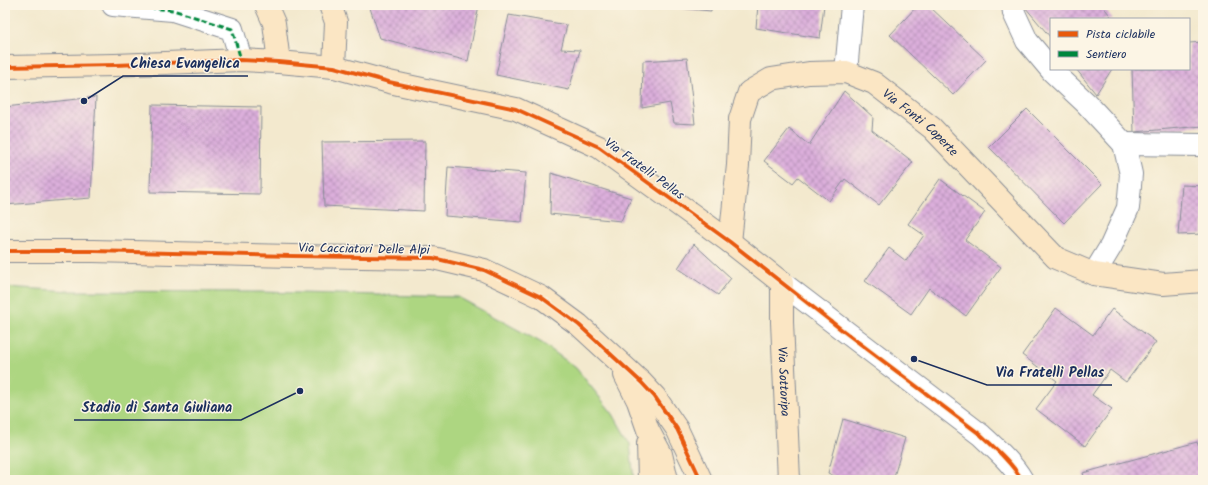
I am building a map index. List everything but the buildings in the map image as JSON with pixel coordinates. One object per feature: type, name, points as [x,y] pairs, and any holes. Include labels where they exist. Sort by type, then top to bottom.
[{"type":"street","points":[[113,5],[173,10],[232,29],[241,60]]},
{"type":"street","points":[[266,5],[274,23],[279,62]]},
{"type":"street","points":[[330,5],[336,22],[334,67]]},
{"type":"street","points":[[846,72],[852,5]]},
{"type":"street","points":[[1013,5],[1014,14],[1027,41],[1050,68]]},
{"type":"street","name":"Via Fratelli Pellas","points":[[5,67],[115,65],[241,60],[279,62],[334,67],[388,82],[516,109],[599,146],[730,242],[981,435],[998,451],[1018,473],[1022,480]]},
{"type":"street","points":[[1051,70],[1086,103],[1124,144],[1131,174],[1128,208],[1111,246],[1094,274]]},
{"type":"street","name":"Via Fonti Coperte","points":[[730,242],[738,165],[740,119],[749,92],[771,79],[809,73],[846,72],[874,83],[932,128],[1056,258],[1094,274],[1163,284],[1203,281]]},
{"type":"street","points":[[1124,144],[1203,145]]},
{"type":"street","name":"Via Cacciatori Delle Alpi","points":[[5,251],[93,251],[300,257],[434,258],[484,270],[541,297],[579,325],[641,382],[655,397],[677,429],[701,480]]},
{"type":"street","name":"Via Sottoripa","points":[[782,283],[782,322],[789,480]]},
{"type":"street","points":[[618,361],[638,401],[648,430],[661,454],[667,480]]},
{"type":"street","points":[[648,430],[649,480]]},
{"type":"green space","points":[[5,287],[70,291],[260,292],[458,297],[542,343],[576,368],[613,414],[630,444],[634,480],[5,480]]},
{"type":"marked path","points":[[113,5],[173,10],[232,29],[241,60]]},
{"type":"cycle path","points":[[5,67],[115,65],[241,60],[279,62],[334,67],[389,82],[516,109],[599,147],[730,242],[842,330],[981,435],[1009,462],[1022,480]]},
{"type":"cycle path","points":[[5,251],[93,251],[433,258],[484,270],[541,297],[579,325],[641,382],[655,397],[677,429],[701,480]]},
{"type":"place","name":"Chiesa Evangelica","points":[[84,101]]},
{"type":"place","name":"Via Fratelli Pellas","points":[[914,359]]},
{"type":"place","name":"Stadio di Santa Giuliana","points":[[300,391]]}]
